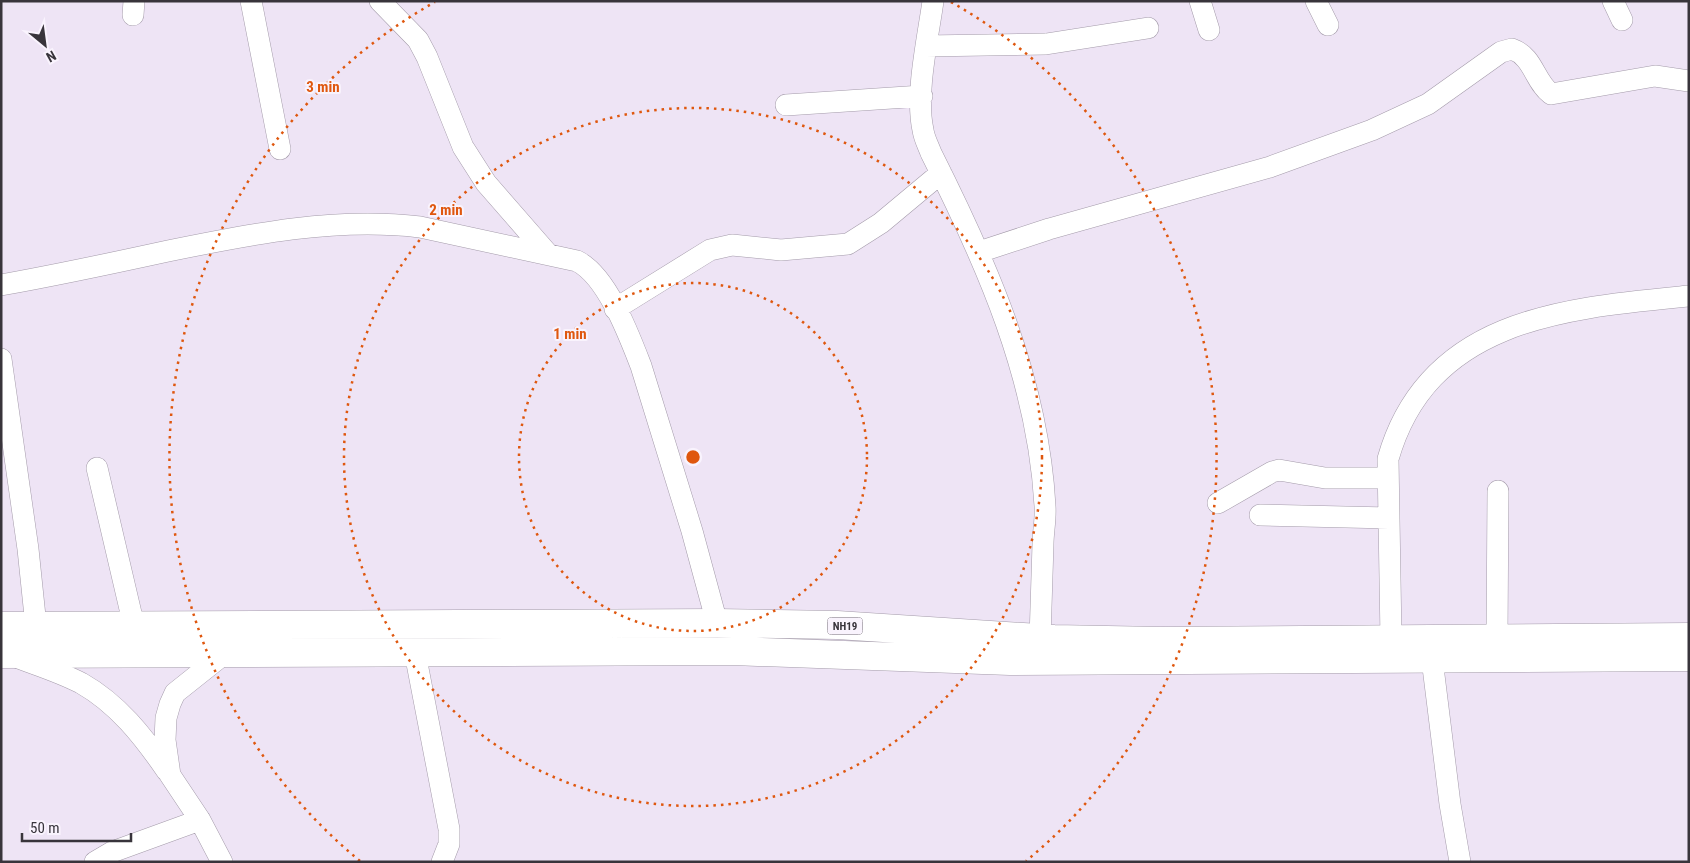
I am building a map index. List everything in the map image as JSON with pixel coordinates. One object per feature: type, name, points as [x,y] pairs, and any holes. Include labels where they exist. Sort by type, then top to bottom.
[{"type":"highway","name":"NH19","points":[[1,626],[725,623],[837,625],[1040,639],[1160,641],[1689,637]]},
{"type":"highway","points":[[725,623],[733,652]]},
{"type":"highway","points":[[3,654],[733,652],[1010,660],[1689,657]]},
{"type":"street","points":[[251,1],[280,148]]},
{"type":"street","points":[[380,1],[418,40],[427,57],[463,147],[486,183],[547,253]]},
{"type":"street","points":[[933,1],[926,46],[922,96],[923,131],[979,252],[1015,344],[1041,460],[1045,508],[1040,639]]},
{"type":"street","points":[[1200,1],[1209,30]]},
{"type":"street","points":[[1316,1],[1328,25]]},
{"type":"street","points":[[926,46],[1046,44],[1148,28]]},
{"type":"street","points":[[979,252],[1049,229],[1270,167],[1372,130],[1428,104],[1501,52],[1512,49],[1528,58],[1545,90],[1551,94],[1655,76],[1689,81]]},
{"type":"street","points":[[786,105],[922,96]]},
{"type":"street","points":[[615,309],[710,250],[732,245],[781,250],[848,244],[881,223],[941,173]]},
{"type":"street","points":[[1,285],[200,245],[330,224],[395,224],[420,227],[547,253],[588,266],[601,282],[641,366],[692,531],[725,623]]},
{"type":"street","points":[[1391,638],[1388,459],[1392,444],[1426,384],[1453,358],[1485,338],[1516,324],[1542,317],[1689,296]]},
{"type":"street","points":[[1,358],[28,548],[36,626]]},
{"type":"street","points":[[97,468],[134,626]]},
{"type":"street","points":[[1218,503],[1272,472],[1279,470],[1325,478],[1388,478]]},
{"type":"street","points":[[1498,491],[1498,638]]},
{"type":"street","points":[[1260,515],[1389,518]]},
{"type":"street","points":[[415,653],[449,829],[449,844],[442,862]]},
{"type":"street","points":[[3,654],[81,683],[117,709],[137,730],[170,775],[200,820],[222,862]]},
{"type":"street","points":[[170,775],[165,740],[170,704],[175,693],[224,654]]},
{"type":"street","points":[[1432,659],[1450,804],[1460,862]]},
{"type":"street","points":[[95,862],[112,852],[200,820]]}]
